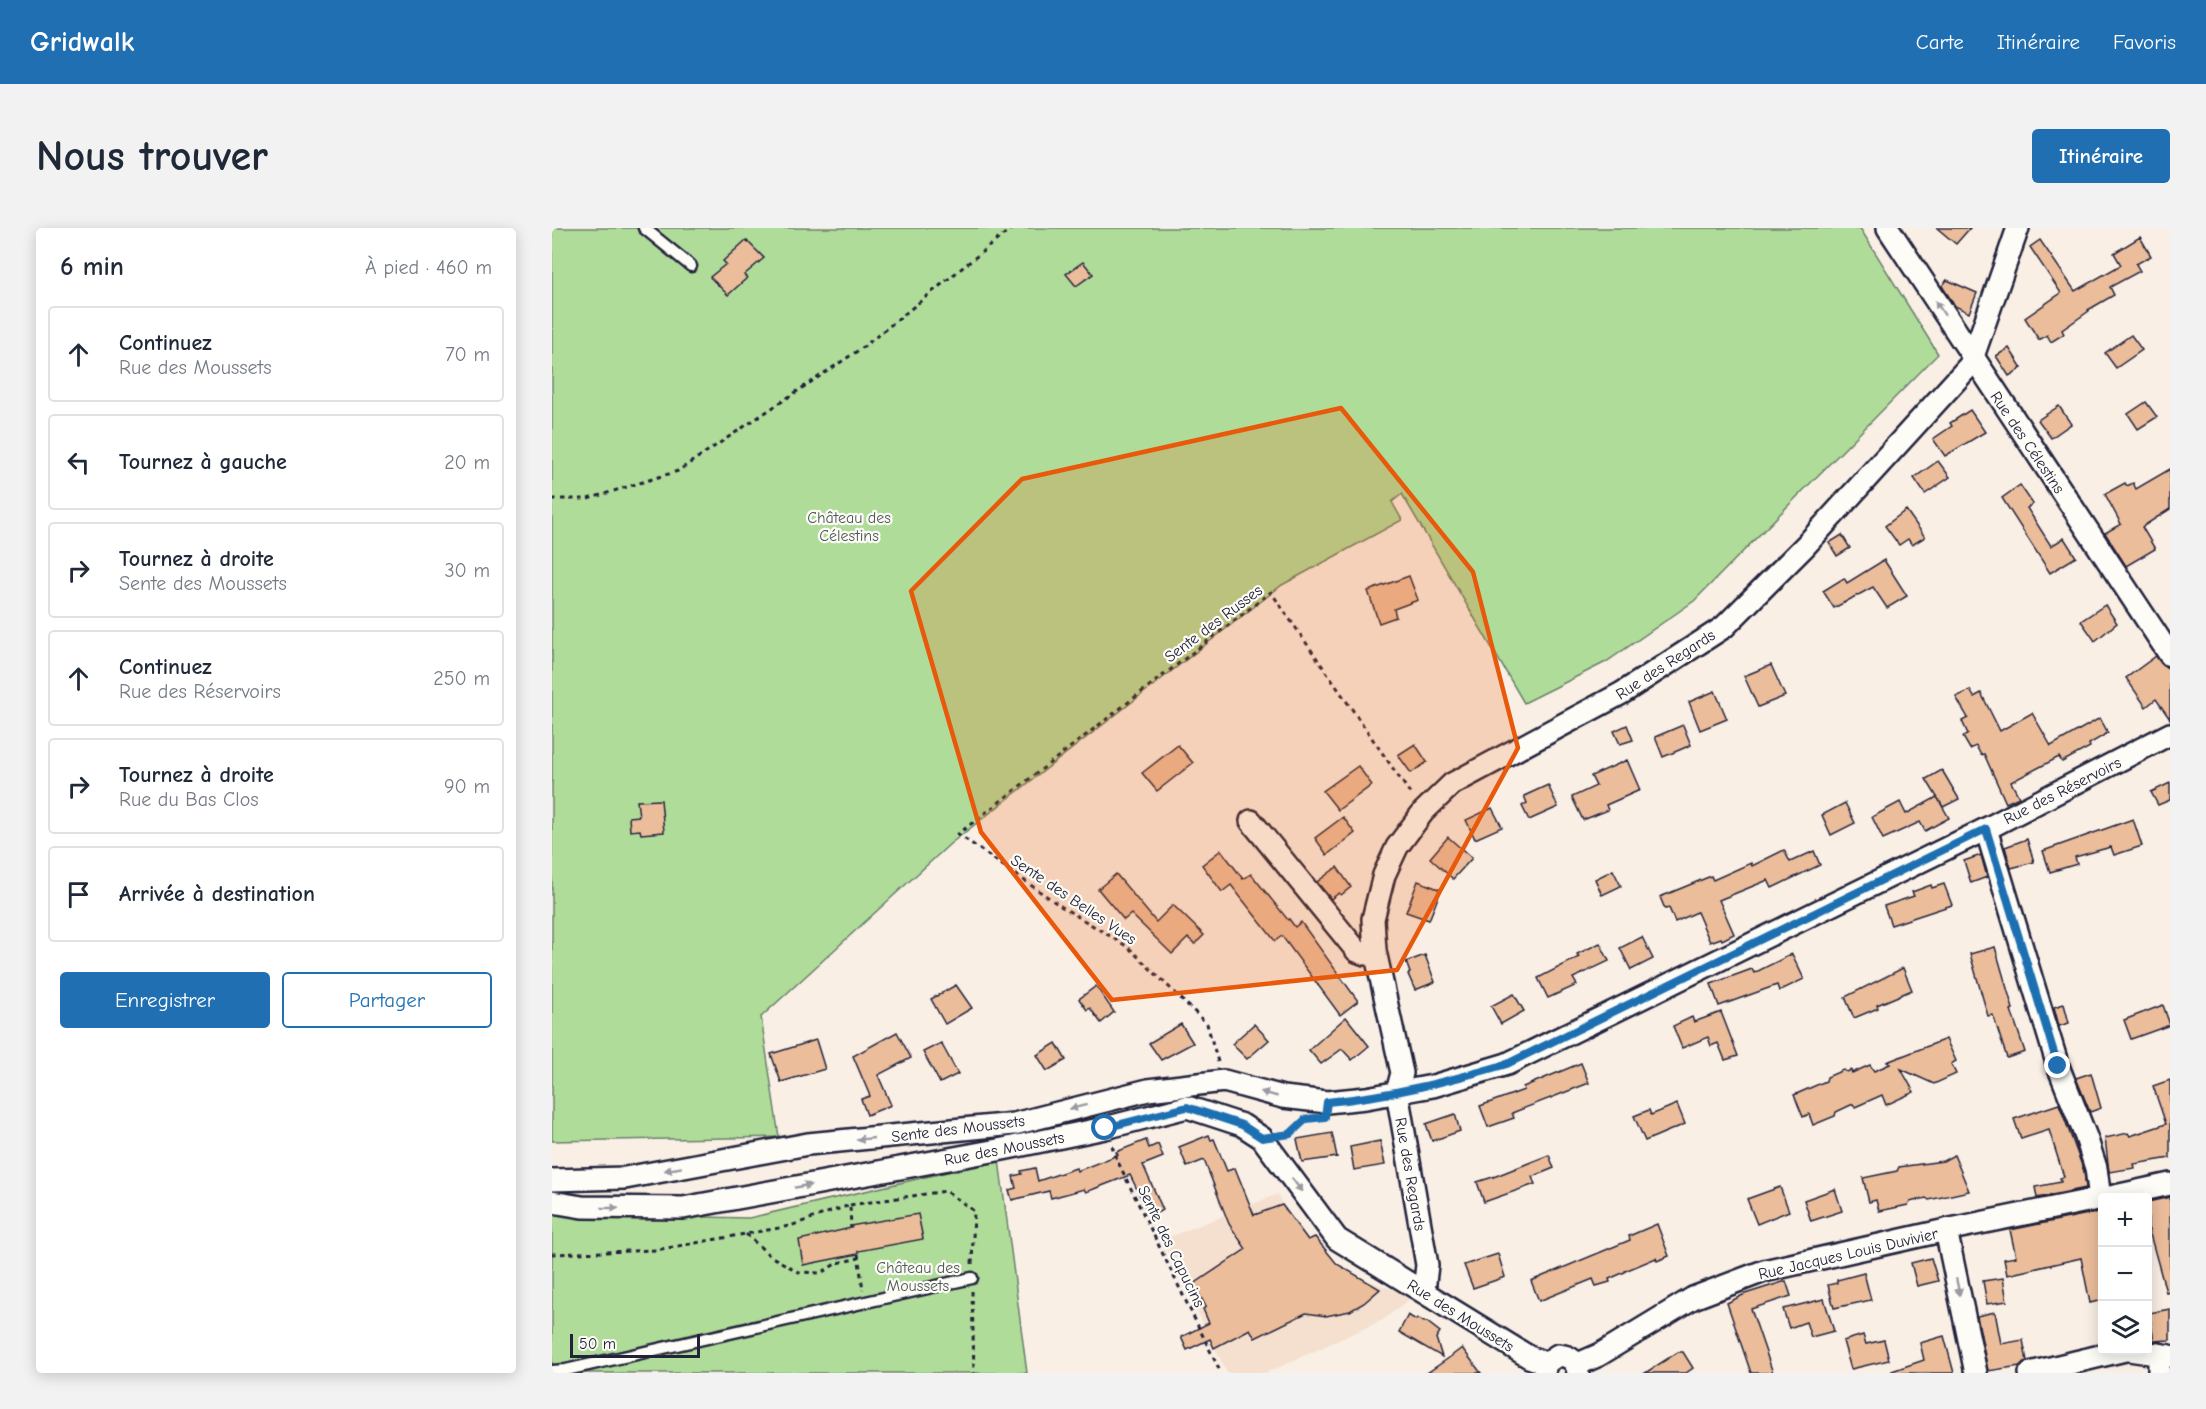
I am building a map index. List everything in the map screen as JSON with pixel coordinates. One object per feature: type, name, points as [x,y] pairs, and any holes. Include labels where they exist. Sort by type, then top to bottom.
[{"type":"street","name":"Rue des Célestins","points":[[1888,228],[2170,655]]},
{"type":"street","name":"Rue des Regards","points":[[1424,1291],[1427,1265],[1397,1092],[1401,1073],[1375,951],[1373,919],[1384,875],[1397,847],[1423,812],[1452,784],[1622,693],[1724,627],[1805,546],[1970,365],[2018,228]]},
{"type":"street","name":"Rue des Réservoirs","points":[[1397,1092],[1433,1086],[1507,1064],[1986,829],[2170,734]]},
{"type":"street","points":[[1251,821],[1357,951],[1365,954],[1375,951]]},
{"type":"street","points":[[1986,829],[2058,1066],[2086,1137],[2102,1193]]},
{"type":"street","name":"Sente des Moussets","points":[[552,1180],[625,1178],[808,1144],[1014,1124],[1148,1090],[1224,1081],[1282,1097],[1327,1102],[1397,1092]]},
{"type":"street","name":"Rue des Moussets","points":[[552,1202],[582,1207],[682,1208],[1003,1149],[1105,1128],[1187,1107],[1242,1125],[1262,1138],[1337,1239],[1545,1368]]},
{"type":"street","name":"Rue Jacques Louis Duvivier","points":[[2127,1193],[2170,1184]]},
{"type":"street","name":"Rue Jacques Louis Duvivier","points":[[1577,1369],[1693,1298],[1764,1271],[2098,1199]]},
{"type":"street","points":[[1946,1230],[1976,1373]]},
{"type":"street","points":[[1545,1368],[1558,1355],[1566,1355],[1572,1359],[1577,1369]]},
{"type":"street","points":[[2030,1373],[2106,1355]]},
{"type":"street","points":[[2143,1355],[2163,1361]]},
{"type":"lane","points":[[644,228],[691,266]]},
{"type":"lane","points":[[552,1371],[566,1370],[865,1304],[972,1278]]},
{"type":"path","points":[[552,499],[588,500],[678,471],[862,348],[1012,228]]},
{"type":"path","name":"Sente des Russes","points":[[957,834],[1271,592],[1423,812]]},
{"type":"path","name":"Sente des Belles Vues","points":[[957,834],[1062,907],[1128,946],[1207,1024],[1224,1081]]},
{"type":"path","points":[[1262,1138],[1290,1134],[1306,1119]]},
{"type":"path","name":"Sente des Capucins","points":[[1105,1128],[1118,1162],[1221,1373]]},
{"type":"path","points":[[552,1254],[656,1250],[790,1226],[850,1205],[946,1191],[974,1211],[972,1278],[974,1373]]},
{"type":"path","points":[[850,1205],[851,1228]]},
{"type":"path","points":[[746,1234],[770,1256],[799,1272],[821,1273],[837,1263],[859,1256],[865,1304]]},
{"type":"highlighted area","points":[[1341,408],[1473,572],[1518,748],[1397,970],[1112,1000],[981,832],[911,591],[1022,479]]},
{"type":"shaded area","points":[[1278,1194],[1282,1205],[1308,1240],[1315,1237],[1337,1264],[1359,1277],[1412,1297],[1383,1320],[1266,1373],[1227,1373],[1162,1240]]},
{"type":"green space","name":"Château des Célestins","points":[[552,228],[1860,228],[1938,354],[1694,601],[1606,662],[1524,703],[1402,494],[1392,502],[1402,520],[1282,585],[950,844],[761,1017],[779,1137],[552,1141]]},
{"type":"green space","name":"Château des Moussets","points":[[999,1160],[1027,1373],[552,1373],[552,1207],[608,1215],[749,1218]]},
{"type":"building","points":[[1937,228],[1970,228],[1956,244]]},
{"type":"building","points":[[2140,237],[2151,256],[2136,264],[2140,271],[2110,287],[2114,295],[2088,310],[2062,330],[2064,334],[2051,342],[2047,335],[2039,340],[2025,318],[2061,293],[2030,247],[2040,240],[2075,291],[2121,265],[2114,253]]},
{"type":"building","points":[[746,240],[764,258],[744,275],[747,278],[728,295],[710,277],[726,264],[723,261]]},
{"type":"building","points":[[1083,262],[1093,274],[1076,286],[1066,274]]},
{"type":"building","points":[[1947,280],[1977,293],[1969,313],[1955,306],[1942,286]]},
{"type":"building","points":[[2131,335],[2142,350],[2116,368],[2105,353]]},
{"type":"building","points":[[2009,348],[2022,368],[2009,376],[1996,356]]},
{"type":"building","points":[[2146,402],[2157,417],[2138,429],[2128,414]]},
{"type":"building","points":[[2059,406],[2071,424],[2051,438],[2038,420]]},
{"type":"building","points":[[1970,410],[1985,432],[1945,456],[1933,439],[1952,426],[1950,423]]},
{"type":"building","points":[[1938,461],[1950,477],[1925,494],[1914,478]]},
{"type":"building","points":[[2170,469],[2170,509],[2142,527],[2155,549],[2126,566],[2105,533],[2121,524],[2105,494],[2125,483],[2127,486],[2133,483],[2136,489]]},
{"type":"building","points":[[2020,485],[2033,504],[2027,508],[2051,546],[2064,538],[2076,557],[2050,573],[2002,498]]},
{"type":"building","points":[[1906,510],[1925,537],[1912,545],[1908,539],[1899,545],[1885,526]]},
{"type":"building","points":[[1842,535],[1850,548],[1837,556],[1829,543]]},
{"type":"building","points":[[1884,560],[1907,596],[1887,608],[1873,587],[1834,608],[1823,591],[1844,578],[1847,583]]},
{"type":"building","points":[[1409,576],[1418,600],[1394,609],[1396,617],[1379,623],[1368,591]]},
{"type":"building","points":[[2105,605],[2117,623],[2095,641],[2081,621]]},
{"type":"building","points":[[2156,656],[2164,666],[2170,669],[2170,719],[2156,699],[2146,707],[2126,678]]},
{"type":"building","points":[[1771,665],[1785,696],[1758,707],[1744,676]]},
{"type":"building","points":[[1970,690],[1974,697],[1981,693],[2000,731],[2032,713],[2051,746],[2100,718],[2108,733],[2089,744],[2090,747],[2062,762],[2059,757],[2011,782],[2019,797],[2006,803],[1984,754],[1981,755],[1976,746],[1970,749],[1963,737],[1968,734],[1962,721],[1968,718],[1956,697]]},
{"type":"building","points":[[1715,691],[1727,719],[1700,730],[1689,702]]},
{"type":"building","points":[[1627,725],[1633,740],[1620,744],[1614,731]]},
{"type":"building","points":[[1683,725],[1691,745],[1663,757],[1655,737]]},
{"type":"building","points":[[1415,744],[1427,762],[1411,773],[1398,755]]},
{"type":"building","points":[[1178,745],[1193,763],[1157,791],[1142,773]]},
{"type":"building","points":[[1627,760],[1640,790],[1606,805],[1608,810],[1583,820],[1572,797],[1596,786],[1591,776]]},
{"type":"building","points":[[1358,766],[1372,785],[1338,810],[1323,791]]},
{"type":"building","points":[[1942,770],[1959,799],[1943,807],[1926,779]]},
{"type":"building","points":[[2170,783],[2170,800],[2158,805],[2151,792]]},
{"type":"building","points":[[1548,785],[1558,807],[1529,820],[1522,806],[1527,803],[1524,796]]},
{"type":"building","points":[[1937,797],[1949,818],[1925,831],[1920,822],[1883,839],[1872,817],[1900,802],[1906,814]]},
{"type":"building","points":[[661,800],[664,832],[641,834],[640,830],[630,831],[629,817],[639,816],[637,801]]},
{"type":"building","points":[[1845,803],[1855,823],[1831,835],[1822,815]]},
{"type":"building","points":[[1492,808],[1502,827],[1475,839],[1466,820]]},
{"type":"building","points":[[1343,817],[1355,833],[1327,855],[1315,838]]},
{"type":"building","points":[[2133,819],[2142,846],[2114,855],[2111,847],[2075,857],[2077,864],[2050,872],[2043,851]]},
{"type":"building","points":[[1448,837],[1472,858],[1453,879],[1430,858]]},
{"type":"building","points":[[2027,839],[2034,862],[2011,868],[2005,847]]},
{"type":"building","points":[[1221,850],[1243,879],[1251,874],[1295,927],[1301,922],[1358,1001],[1340,1015],[1282,936],[1275,941],[1231,885],[1222,892],[1202,865]]},
{"type":"building","points":[[1784,850],[1790,862],[1814,851],[1820,865],[1772,888],[1768,880],[1719,900],[1734,934],[1722,940],[1721,938],[1710,942],[1697,912],[1675,922],[1669,908],[1665,909],[1660,897],[1711,876],[1713,880],[1751,863],[1752,866]]},
{"type":"building","points":[[1981,855],[1987,877],[1971,883],[1964,861]]},
{"type":"building","points":[[1337,867],[1351,887],[1331,899],[1317,882]]},
{"type":"building","points":[[1613,870],[1621,886],[1602,895],[1595,879]]},
{"type":"building","points":[[1116,874],[1156,922],[1173,905],[1204,935],[1195,944],[1188,938],[1172,954],[1131,914],[1124,920],[1098,889]]},
{"type":"building","points":[[1418,881],[1441,890],[1429,920],[1406,912]]},
{"type":"building","points":[[1944,884],[1952,905],[1891,925],[1884,906],[1914,896],[1912,892],[1931,885],[1932,888]]},
{"type":"building","points":[[1642,937],[1653,959],[1631,970],[1620,948]]},
{"type":"building","points":[[1600,943],[1609,961],[1573,978],[1577,985],[1548,998],[1538,978],[1579,957],[1577,954]]},
{"type":"building","points":[[1995,947],[2013,1009],[2011,1010],[2025,1052],[2007,1058],[1993,1015],[1988,1016],[1970,954]]},
{"type":"building","points":[[1792,954],[1804,979],[1779,991],[1777,985],[1719,1006],[1711,984],[1752,969],[1754,973]]},
{"type":"building","points":[[1425,955],[1435,982],[1415,990],[1406,962]]},
{"type":"building","points":[[1903,968],[1912,990],[1854,1018],[1845,997]]},
{"type":"building","points":[[956,985],[972,1008],[945,1024],[931,999]]},
{"type":"building","points":[[1096,986],[1114,1012],[1101,1023],[1090,1008],[1087,1010],[1079,999]]},
{"type":"building","points":[[1514,994],[1524,1011],[1501,1024],[1491,1006]]},
{"type":"building","points":[[2064,1004],[2069,1023],[2059,1026],[2054,1007]]},
{"type":"building","points":[[2163,1005],[2170,1025],[2131,1039],[2124,1020]]},
{"type":"building","points":[[1721,1012],[1738,1056],[1725,1060],[1718,1043],[1711,1046],[1708,1037],[1682,1048],[1673,1026],[1692,1017],[1694,1022]]},
{"type":"building","points":[[1346,1017],[1369,1046],[1352,1060],[1342,1049],[1321,1064],[1309,1050]]},
{"type":"building","points":[[1181,1024],[1193,1043],[1161,1060],[1149,1043]]},
{"type":"building","points":[[1254,1024],[1269,1040],[1247,1059],[1232,1044]]},
{"type":"building","points":[[897,1032],[911,1058],[878,1075],[891,1105],[867,1115],[861,1099],[870,1096],[853,1056]]},
{"type":"building","points":[[1946,1039],[1956,1061],[1951,1064],[1956,1074],[1934,1084],[1901,1069],[1914,1092],[1886,1105],[1882,1095],[1855,1107],[1853,1104],[1836,1112],[1835,1116],[1813,1125],[1809,1114],[1803,1117],[1794,1095],[1826,1081],[1827,1077],[1843,1070],[1847,1072],[1851,1070],[1852,1073],[1870,1065],[1874,1071],[1890,1064],[1887,1062]]},
{"type":"building","points":[[816,1040],[825,1069],[781,1082],[771,1054]]},
{"type":"building","points":[[941,1043],[958,1074],[940,1083],[923,1052]]},
{"type":"building","points":[[1056,1043],[1066,1060],[1047,1071],[1037,1055]]},
{"type":"building","points":[[1581,1063],[1589,1083],[1512,1113],[1514,1118],[1488,1127],[1480,1106],[1524,1090],[1523,1087]]},
{"type":"building","points":[[2091,1073],[2101,1108],[2090,1112],[2076,1078]]},
{"type":"building","points":[[2170,1080],[2170,1158],[2134,1164],[2135,1168],[2109,1172],[2105,1138],[2128,1133],[2130,1136],[2166,1124],[2153,1086]]},
{"type":"building","points":[[1677,1104],[1685,1124],[1645,1141],[1634,1116],[1649,1110],[1651,1115]]},
{"type":"building","points":[[2059,1104],[2084,1171],[2086,1188],[2037,1198],[2035,1187],[2061,1182],[2060,1178],[2064,1177],[2049,1130],[2021,1139],[2014,1119]]},
{"type":"building","points":[[1455,1114],[1460,1131],[1432,1141],[1426,1124]]},
{"type":"building","points":[[1332,1133],[1337,1157],[1302,1162],[1297,1139]]},
{"type":"building","points":[[1209,1135],[1211,1140],[1214,1139],[1227,1171],[1235,1168],[1254,1215],[1282,1205],[1308,1240],[1315,1237],[1337,1264],[1380,1289],[1364,1303],[1350,1311],[1326,1316],[1306,1313],[1255,1338],[1250,1329],[1214,1348],[1210,1339],[1187,1350],[1181,1337],[1209,1323],[1203,1309],[1206,1307],[1194,1284],[1246,1249],[1229,1224],[1204,1160],[1187,1167],[1179,1147]]},
{"type":"building","points":[[1146,1140],[1149,1148],[1158,1144],[1163,1157],[1143,1165],[1163,1210],[1150,1216],[1130,1175],[1086,1192],[1084,1189],[1051,1198],[1049,1191],[1012,1200],[1009,1190],[1016,1188],[1013,1176],[1022,1174],[1021,1171],[1035,1168],[1038,1181],[1076,1168],[1077,1171],[1118,1155],[1116,1152]]},
{"type":"building","points":[[1380,1141],[1385,1165],[1354,1170],[1350,1147]]},
{"type":"building","points":[[1549,1155],[1554,1168],[1532,1177],[1535,1184],[1484,1202],[1477,1182]]},
{"type":"building","points":[[1954,1155],[1969,1191],[1929,1200],[1926,1198],[1910,1202],[1908,1205],[1879,1211],[1876,1200],[1869,1202],[1863,1178],[1897,1171],[1899,1167],[1943,1161]]},
{"type":"building","points":[[1780,1187],[1789,1211],[1757,1224],[1747,1199]]},
{"type":"building","points":[[1835,1189],[1842,1211],[1811,1221],[1804,1200]]},
{"type":"building","points":[[2170,1197],[2170,1291],[2166,1292],[2152,1241],[2152,1201]]},
{"type":"building","points":[[2098,1212],[2098,1301],[2090,1303],[2081,1258],[2007,1275],[2004,1259],[2016,1257],[2010,1230]]},
{"type":"building","points":[[918,1214],[923,1239],[858,1251],[858,1254],[803,1265],[799,1240],[851,1228],[850,1226]]},
{"type":"building","points":[[1657,1224],[1669,1256],[1657,1261],[1656,1258],[1625,1271],[1609,1279],[1610,1282],[1596,1286],[1593,1279],[1539,1301],[1531,1281],[1630,1240],[1629,1236]]},
{"type":"building","points":[[1498,1254],[1505,1277],[1473,1288],[1464,1265]]},
{"type":"building","points":[[1931,1258],[1938,1281],[1917,1286],[1911,1263]]},
{"type":"building","points":[[1864,1273],[1871,1300],[1834,1308],[1828,1285],[1837,1283],[1837,1280]]},
{"type":"building","points":[[2003,1278],[2007,1301],[1987,1304],[1983,1281]]},
{"type":"building","points":[[1786,1281],[1791,1296],[1751,1309],[1773,1373],[1751,1373],[1727,1303],[1745,1294]]},
{"type":"building","points":[[1824,1299],[1834,1331],[1811,1337],[1806,1322],[1789,1328],[1783,1309]]},
{"type":"building","points":[[2170,1309],[2170,1340],[2154,1341],[2152,1312]]},
{"type":"building","points":[[1995,1312],[2001,1344],[2023,1340],[2027,1361],[2020,1366],[1988,1371],[1977,1316]]},
{"type":"building","points":[[1408,1315],[1416,1320],[1417,1318],[1427,1322],[1440,1332],[1436,1338],[1442,1357],[1399,1332]]},
{"type":"building","points":[[1863,1335],[1866,1344],[1884,1340],[1889,1360],[1851,1369],[1843,1341]]},
{"type":"building","points":[[1944,1336],[1954,1373],[1893,1373],[1892,1371],[1924,1360],[1920,1343]]},
{"type":"building","points":[[1462,1348],[1481,1373],[1427,1373],[1446,1360]]},
{"type":"building","points":[[1678,1352],[1683,1352],[1693,1368],[1686,1373],[1645,1373]]},
{"type":"route","points":[[1105,1128],[1187,1107],[1242,1125],[1262,1138],[1290,1134],[1306,1119],[1325,1117],[1327,1102],[1366,1098],[1433,1086],[1507,1064],[1986,829],[2058,1066]]}]
